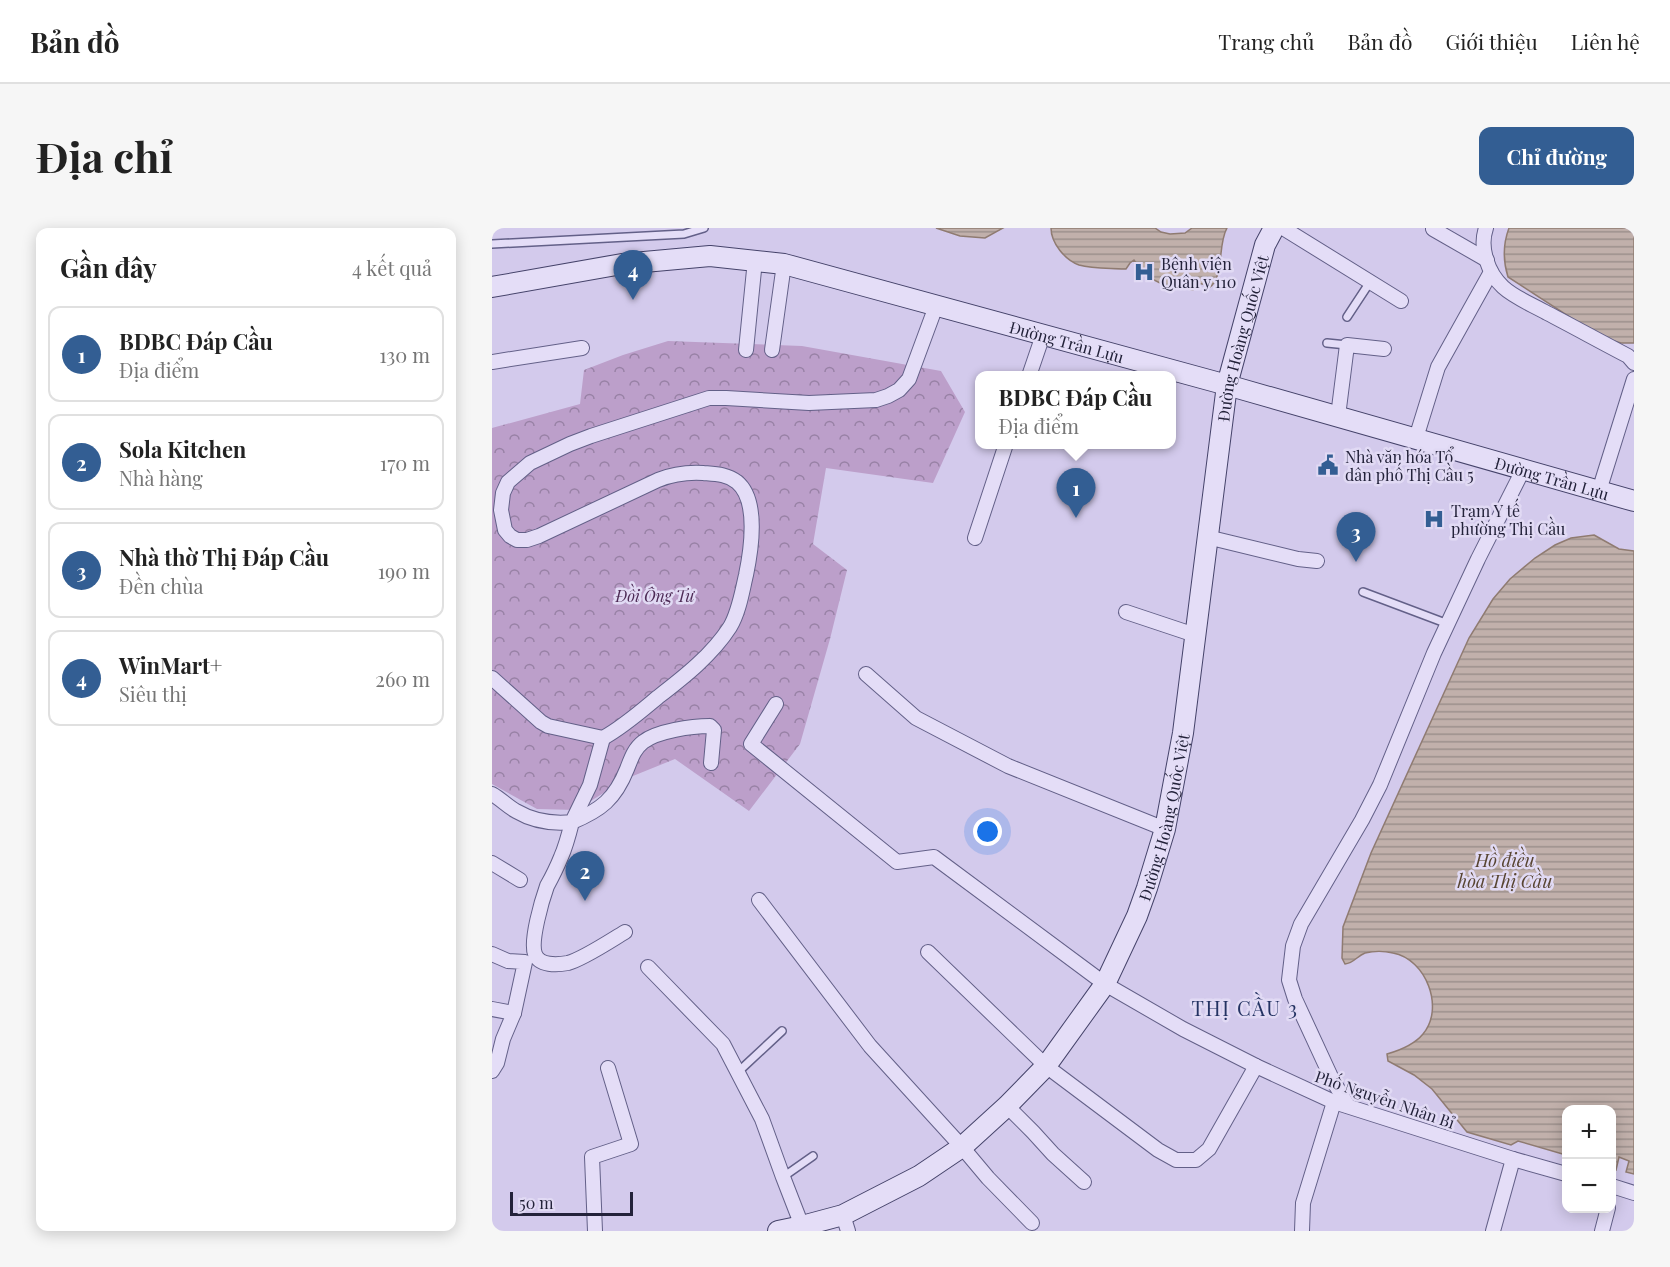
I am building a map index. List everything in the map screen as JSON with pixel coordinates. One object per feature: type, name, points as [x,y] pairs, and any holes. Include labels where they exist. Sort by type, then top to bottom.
[{"type":"main road","name":"Đường Hoàng Quốc Việt","points":[[778,1231],[802,1226],[846,1223],[962,1147],[1046,1066],[1105,984],[1137,916],[1165,829],[1183,734],[1227,385],[1265,245],[1274,228]]},
{"type":"main road","name":"Đường Trần Lựu","points":[[492,287],[622,264],[710,256],[784,264],[1175,371]]},
{"type":"main road","name":"Đường Trần Lựu","points":[[1176,371],[1634,501]]},
{"type":"street","points":[[1283,228],[1401,301]]},
{"type":"street","points":[[1486,228],[1484,232],[1485,253],[1489,266],[1503,287],[1521,299],[1628,356],[1634,363]]},
{"type":"street","points":[[1433,229],[1489,266]]},
{"type":"street","points":[[746,350],[755,261]]},
{"type":"street","points":[[772,350],[784,264]]},
{"type":"street","points":[[1416,438],[1438,367],[1489,266]]},
{"type":"street","points":[[492,678],[548,726],[603,738],[618,730],[693,669],[718,642],[730,626],[739,604],[748,561],[752,525],[746,496],[739,483],[715,474],[688,472],[674,474],[550,532],[527,540],[517,540],[505,530],[496,506],[508,482],[530,463],[591,436],[709,398],[809,403],[876,400],[888,396],[899,390],[909,379],[936,306]]},
{"type":"street","points":[[1030,371],[1043,335]]},
{"type":"street","points":[[1338,416],[1347,345],[1384,349]]},
{"type":"street","points":[[492,362],[582,348]]},
{"type":"street","points":[[1599,491],[1634,379]]},
{"type":"street","points":[[975,538],[1004,449]]},
{"type":"street","points":[[1348,1106],[1332,1079],[1288,980],[1293,946],[1301,924],[1380,785],[1448,624],[1524,468]]},
{"type":"street","points":[[1207,537],[1298,559],[1317,561]]},
{"type":"street","points":[[1126,612],[1195,635]]},
{"type":"street","points":[[866,674],[916,718],[997,761],[1165,829]]},
{"type":"street","name":"Phố Nguyễn Nhân Bỉ","points":[[776,704],[751,744],[897,862],[934,857],[1105,984],[1183,1029],[1256,1066],[1334,1102],[1562,1173]]},
{"type":"street","points":[[492,794],[515,811],[535,819],[558,824],[572,822],[608,802],[622,780],[633,753],[643,742],[656,735],[710,726],[714,730],[711,763]]},
{"type":"street","points":[[603,738],[590,785],[572,822],[562,856],[540,908],[534,945],[535,955],[540,962],[550,964],[571,962],[625,932]]},
{"type":"street","points":[[492,863],[520,880]]},
{"type":"street","points":[[759,900],[870,1046],[988,1178],[1032,1223]]},
{"type":"street","points":[[928,952],[1046,1066],[1158,1150],[1176,1160],[1196,1160],[1209,1149],[1256,1066]]},
{"type":"street","points":[[492,954],[508,961],[525,963],[514,1013],[494,1065]]},
{"type":"street","points":[[648,967],[723,1044],[762,1119],[802,1226]]},
{"type":"street","points":[[492,1009],[514,1013]]},
{"type":"street","points":[[596,1231],[592,1157],[632,1144],[608,1068]]},
{"type":"street","points":[[1302,1231],[1303,1203],[1334,1102]]},
{"type":"street","points":[[1007,1106],[1053,1154],[1084,1182]]},
{"type":"street","points":[[1493,1231],[1513,1158]]},
{"type":"street","points":[[1616,1191],[1634,1193]]},
{"type":"street","points":[[1602,1231],[1607,1213]]},
{"type":"lane","points":[[492,244],[684,234],[704,228]]},
{"type":"lane","points":[[1347,317],[1370,282]]},
{"type":"lane","points":[[1327,343],[1347,345]]},
{"type":"lane","points":[[1363,592],[1448,624]]},
{"type":"lane","points":[[738,1072],[782,1031]]},
{"type":"lane","points":[[783,1177],[813,1156]]},
{"type":"green space","name":"Đồi Ông Tư","points":[[668,341],[802,346],[941,371],[965,412],[933,483],[826,468],[813,544],[847,570],[800,744],[749,811],[675,759],[628,778],[576,810],[537,809],[492,784],[492,428],[580,404],[584,370]]},
{"type":"water","points":[[936,228],[1003,228],[985,238],[960,236]]},
{"type":"water","points":[[1051,228],[1155,228],[1170,234],[1185,233],[1192,228],[1227,228],[1214,283],[1209,288],[1198,284],[1193,290],[1164,285],[1146,276],[1134,260],[1126,269],[1095,268],[1074,263],[1060,250],[1053,239]]},
{"type":"water","points":[[1509,228],[1634,228],[1634,343],[1621,343],[1607,339],[1508,277],[1504,252]]},
{"type":"water","name":"Hồ điều hòa Thị Cầu","points":[[1594,535],[1619,549],[1634,551],[1634,1174],[1626,1172],[1629,1161],[1619,1157],[1616,1170],[1616,1105],[1562,1105],[1562,1154],[1518,1141],[1511,1145],[1467,1132],[1432,1089],[1414,1075],[1388,1061],[1387,1054],[1416,1041],[1429,1023],[1432,999],[1423,974],[1405,957],[1390,952],[1365,953],[1345,964],[1342,958],[1343,927],[1371,853],[1469,638],[1493,599],[1510,579],[1535,558],[1571,538]]},
{"type":"place","name":"Bệnh viện Quân y 110","points":[[1144,272]]},
{"type":"place","name":"WinMart+","points":[[633,300]]},
{"type":"place","name":"Nhà văn hóa Tổ dân phố Thị Cầu 5","points":[[1328,465]]},
{"type":"place","name":"BDBC Đáp Cầu","points":[[1076,518]]},
{"type":"place","name":"Trạm Y tế phường Thị Cầu","points":[[1434,519]]},
{"type":"place","name":"Nhà thờ Thị Đáp Cầu","points":[[1356,562]]},
{"type":"place","name":"Sola Kitchen","points":[[585,901]]},
{"type":"district","name":"THỊ CẦU 3","points":[[1245,1007]]}]
